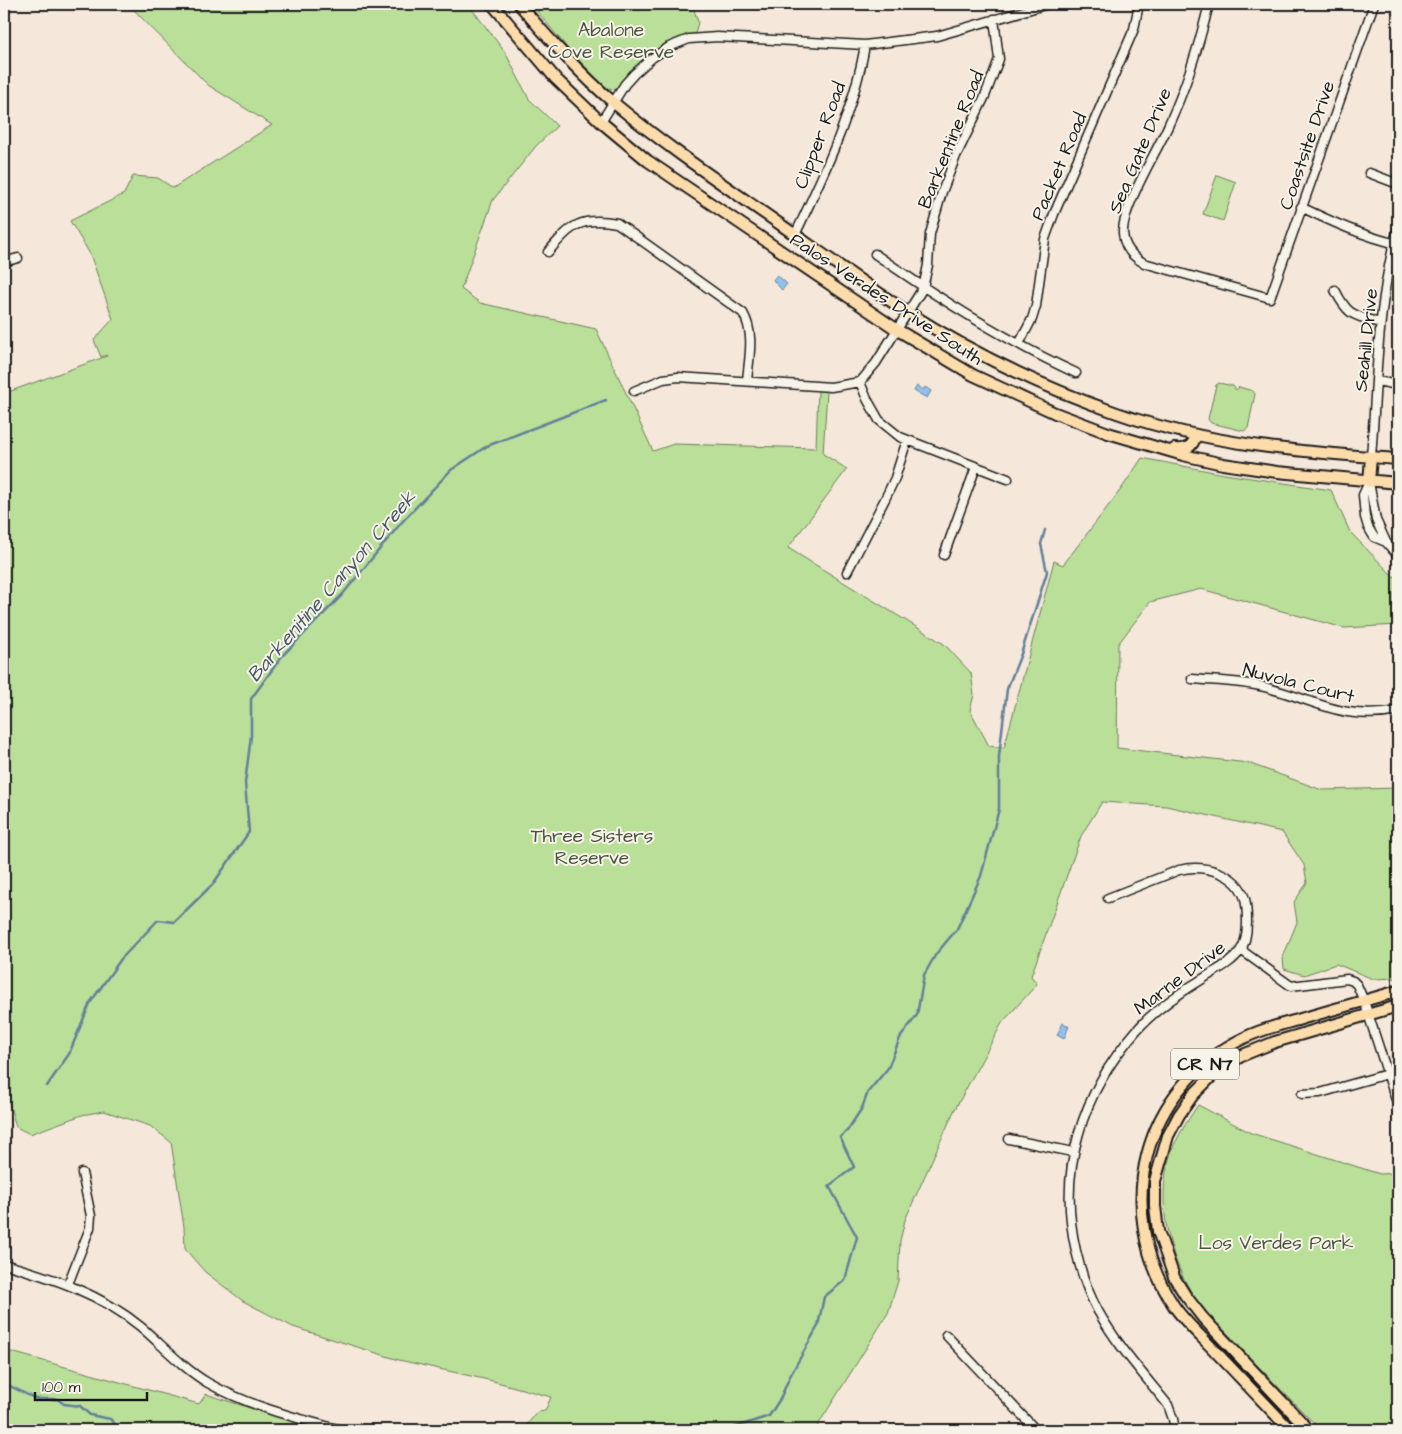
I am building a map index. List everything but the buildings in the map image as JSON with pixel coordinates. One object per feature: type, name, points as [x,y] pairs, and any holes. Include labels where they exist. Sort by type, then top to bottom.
[{"type":"main road","name":"Palos Verdes Drive South","points":[[492,4],[556,78],[602,122],[648,161],[896,329],[973,375],[1054,413],[1136,442],[1183,455],[1224,464],[1277,472],[1370,482],[1398,483]]},
{"type":"main road","name":"Palos Verdes Drive South","points":[[519,4],[570,62],[614,103],[665,143],[907,312],[961,343],[1034,380],[1117,413],[1165,428],[1272,449],[1398,459]]},
{"type":"main road","points":[[1136,442],[1176,450],[1186,450],[1194,443],[1196,434]]},
{"type":"main road","points":[[1370,482],[1371,457]]},
{"type":"main road","name":"CR N7","points":[[1290,1430],[1175,1307],[1152,1261],[1144,1228],[1141,1200],[1144,1166],[1152,1137],[1168,1106],[1189,1078],[1214,1056],[1247,1036],[1398,991]]},
{"type":"main road","name":"CR N7","points":[[1309,1430],[1203,1318],[1185,1295],[1174,1277],[1158,1231],[1154,1206],[1156,1181],[1168,1136],[1179,1115],[1193,1095],[1217,1071],[1243,1055],[1276,1042],[1398,1006]]},
{"type":"main road","points":[[1142,1216],[1148,1223],[1158,1258],[1168,1261]]},
{"type":"street","points":[[602,122],[625,84],[634,74],[652,58],[669,47],[689,39],[717,37],[865,45],[937,36],[1048,4]]},
{"type":"street","name":"Packet Road","points":[[1019,344],[1032,319],[1036,306],[1045,239],[1134,29],[1139,4]]},
{"type":"street","name":"Sea Gate Drive","points":[[1209,4],[1191,68],[1169,124],[1133,198],[1123,232],[1131,254],[1144,263],[1270,298]]},
{"type":"street","name":"Coastsite Drive","points":[[1270,298],[1374,4]]},
{"type":"street","name":"Barkentine Road","points":[[860,382],[876,363],[923,288],[928,265],[930,234],[942,192],[956,156],[985,96],[999,59],[994,19]]},
{"type":"street","name":"Clipper Road","points":[[795,235],[824,172],[851,102],[861,71],[865,45]]},
{"type":"street","points":[[1369,173],[1398,184]]},
{"type":"street","points":[[1301,207],[1333,223],[1396,243]]},
{"type":"street","points":[[548,252],[567,230],[581,222],[602,220],[617,223],[743,313],[748,323],[751,339],[747,381]]},
{"type":"street","name":"Seahill Drive","points":[[1371,457],[1380,323],[1398,228]]},
{"type":"street","name":"Palos Verdes Drive South","points":[[875,254],[923,288],[1019,344],[1076,373]]},
{"type":"street","points":[[4,262],[18,258]]},
{"type":"street","points":[[1336,290],[1347,310],[1353,315],[1380,323]]},
{"type":"street","points":[[634,392],[663,379],[678,378],[831,387],[860,382],[867,399],[880,420],[900,437],[1008,479]]},
{"type":"street","points":[[1377,381],[1398,385]]},
{"type":"street","points":[[847,572],[895,478],[907,440]]},
{"type":"street","points":[[944,555],[976,466]]},
{"type":"street","points":[[1370,482],[1363,495],[1368,528],[1374,537],[1386,542],[1398,556]]},
{"type":"street","name":"Nuvola Court","points":[[1192,679],[1262,686],[1332,710],[1348,713],[1382,714],[1398,711]]},
{"type":"street","name":"Marne Drive","points":[[1108,898],[1190,867],[1202,867],[1217,870],[1237,886],[1244,897],[1247,910],[1246,939],[1241,950],[1230,961],[1181,992],[1157,1011],[1136,1030],[1116,1057],[1092,1098],[1073,1152],[1070,1181],[1070,1212],[1076,1252],[1087,1289],[1112,1334],[1168,1405],[1174,1419],[1175,1430]]},
{"type":"street","points":[[1241,950],[1291,986],[1347,979],[1354,981],[1364,1001],[1398,1104]]},
{"type":"street","points":[[1302,1094],[1320,1093],[1398,1071]]},
{"type":"street","points":[[1009,1139],[1073,1152]]},
{"type":"street","points":[[68,1284],[90,1228],[91,1216],[82,1173]]},
{"type":"street","points":[[4,1264],[68,1284],[95,1297],[126,1316],[207,1382],[242,1400],[341,1430]]},
{"type":"street","points":[[946,1335],[1036,1430]]},
{"type":"green space","name":"Three Sisters Reserve","points":[[128,4],[468,4],[505,52],[529,99],[557,126],[536,146],[493,200],[461,289],[480,303],[596,329],[653,451],[674,444],[816,448],[818,390],[827,391],[823,454],[847,469],[788,548],[944,644],[971,673],[974,695],[970,710],[989,746],[1004,748],[1054,561],[1063,565],[1122,488],[1142,458],[1224,474],[1331,490],[1350,532],[1393,576],[1398,577],[1398,625],[1344,628],[1201,589],[1150,602],[1118,644],[1117,748],[1248,763],[1322,790],[1398,788],[1398,978],[1373,979],[1336,964],[1304,975],[1284,969],[1283,957],[1297,922],[1294,902],[1307,883],[1304,865],[1282,832],[1166,806],[1102,802],[1081,836],[1031,976],[1037,984],[1002,1023],[954,1111],[905,1220],[900,1241],[898,1281],[888,1313],[815,1430],[523,1430],[537,1412],[545,1411],[551,1397],[493,1381],[399,1360],[293,1327],[243,1301],[205,1272],[185,1249],[184,1227],[171,1142],[150,1126],[104,1111],[82,1115],[30,1134],[16,1127],[4,1085],[4,397],[11,391],[107,356],[101,357],[94,340],[113,319],[90,254],[70,221],[124,194],[133,176],[158,178],[173,188],[272,125],[208,85]]},
{"type":"green space","name":"Abalone Cove Reserve","points":[[531,4],[692,4],[698,22],[695,34],[682,37],[660,47],[641,62],[615,89],[606,88],[569,50]]},
{"type":"green space","points":[[1217,175],[1236,182],[1223,221],[1203,214]]},
{"type":"green space","points":[[1219,383],[1233,386],[1236,390],[1239,387],[1253,391],[1255,394],[1248,428],[1244,431],[1211,423],[1208,419],[1216,385]]},
{"type":"green space","name":"Los Verdes Park","points":[[1198,1105],[1251,1133],[1380,1174],[1398,1173],[1398,1430],[1321,1430],[1197,1301],[1178,1265],[1171,1245],[1166,1225],[1164,1204],[1168,1164],[1174,1145]]},
{"type":"green space","points":[[4,1350],[199,1404],[206,1394],[319,1430],[4,1430]]},
{"type":"water","points":[[777,275],[787,284],[782,290],[773,280]]},
{"type":"water","points":[[917,386],[923,390],[925,387],[931,391],[927,398],[914,391]]},
{"type":"water","points":[[1063,1023],[1069,1026],[1064,1039],[1057,1035]]},
{"type":"waterway","name":"Barkenitine Canyon Creek","points":[[47,1086],[69,1054],[90,1003],[121,959],[158,920],[174,922],[213,884],[249,832],[245,783],[251,736],[251,699],[282,656],[342,595],[401,523],[451,470],[487,446],[606,400]]},
{"type":"waterway","points":[[727,1430],[769,1416],[780,1399],[790,1376],[818,1326],[824,1297],[845,1280],[857,1237],[829,1186],[854,1167],[840,1137],[847,1131],[862,1108],[868,1092],[888,1068],[900,1038],[917,1015],[924,975],[936,954],[957,929],[981,876],[999,809],[999,756],[1007,689],[1021,654],[1047,572],[1041,544],[1045,530]]},
{"type":"waterway","points":[[4,1383],[36,1399],[57,1399],[64,1404],[80,1406],[90,1415],[110,1419],[121,1430]]}]
